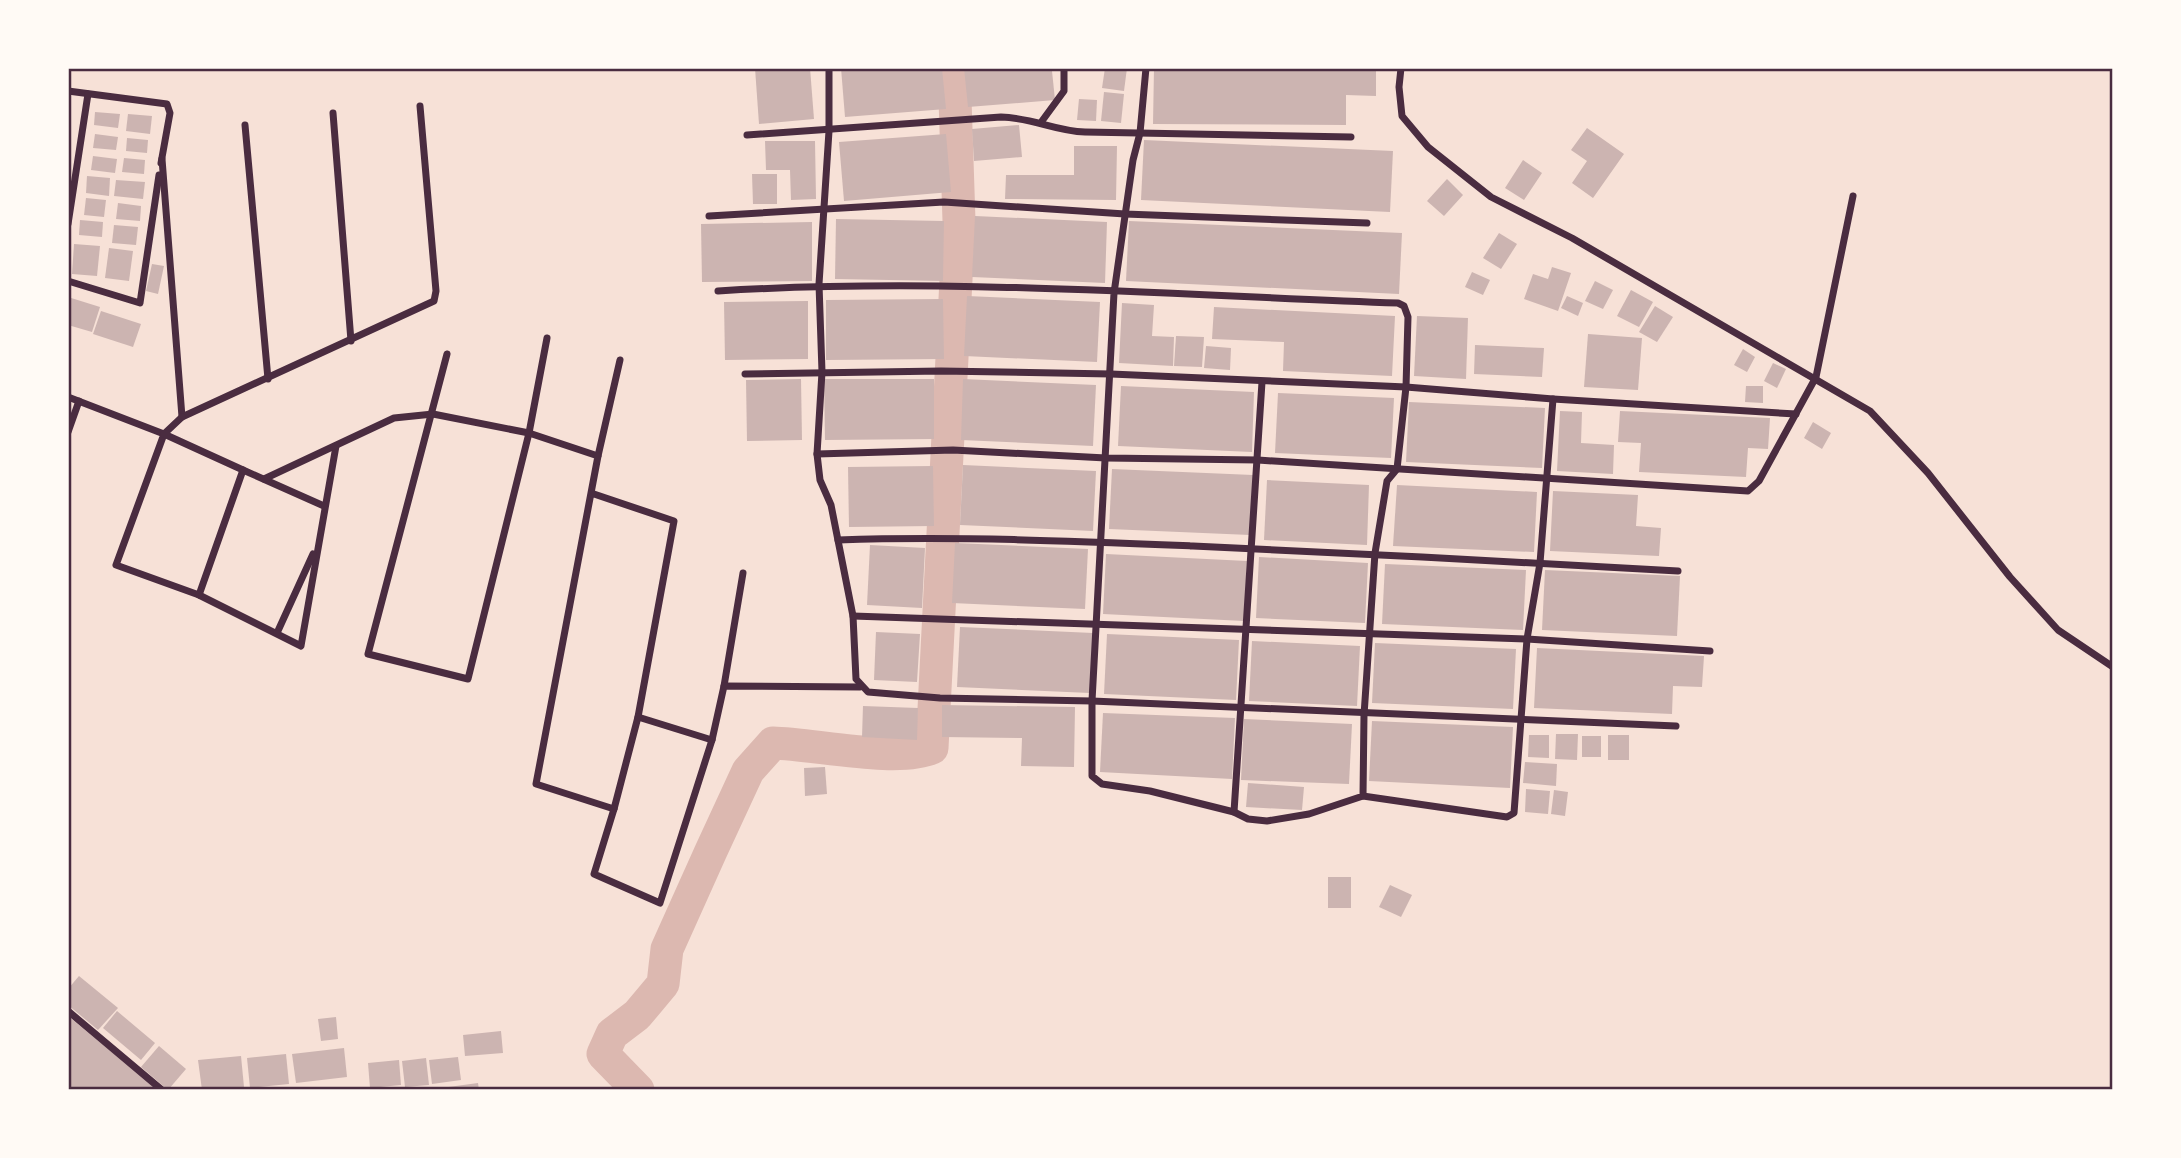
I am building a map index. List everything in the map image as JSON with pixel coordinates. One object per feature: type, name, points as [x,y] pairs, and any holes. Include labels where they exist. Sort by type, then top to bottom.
[{"type":"street","points":[[829,68],[829,131],[819,284],[822,372],[817,454],[820,480],[831,505],[853,615],[856,679],[860,687],[868,692],[937,697],[1676,726]]},
{"type":"street","points":[[1042,121],[1064,91],[1064,68]]},
{"type":"street","points":[[1146,68],[1140,133],[1114,293],[1092,701],[1092,776],[1102,784],[1150,791],[1234,812],[1248,819],[1283,819],[1363,796],[1513,815],[1527,639],[1540,563],[1553,399]]},
{"type":"street","points":[[1401,68],[1399,86],[1402,116],[1428,147],[1491,197],[1572,238],[1816,377],[1870,411],[1928,473],[2010,577],[2058,630],[2113,667]]},
{"type":"street","points":[[68,91],[167,104],[170,113],[140,303],[68,281]]},
{"type":"street","points":[[68,224],[88,94]]},
{"type":"street","points":[[336,446],[301,646],[199,595],[116,565],[164,434],[182,417],[434,301],[436,291],[420,106]]},
{"type":"street","points":[[333,113],[351,341]]},
{"type":"street","points":[[747,135],[1001,117],[1042,121],[1066,131],[1352,137]]},
{"type":"street","points":[[245,125],[268,379]]},
{"type":"street","points":[[162,159],[182,417]]},
{"type":"street","points":[[817,454],[953,450],[1107,458],[1258,460],[1748,491],[1759,481],[1816,377],[1853,196]]},
{"type":"street","points":[[709,216],[944,202],[1125,214],[1367,223]]},
{"type":"street","points":[[718,291],[819,284],[946,288],[963,286],[1398,303],[1404,306],[1408,317],[1406,387],[1397,469],[1387,481],[1376,553],[1364,715],[1363,796]]},
{"type":"street","points":[[447,354],[369,654],[468,679],[528,433],[547,338]]},
{"type":"street","points":[[614,809],[536,784],[598,456],[620,360]]},
{"type":"street","points":[[745,374],[941,371],[1111,374],[1406,387],[1796,414]]},
{"type":"street","points":[[1234,812],[1262,382]]},
{"type":"street","points":[[68,397],[164,434],[324,506]]},
{"type":"street","points":[[68,432],[79,401]]},
{"type":"street","points":[[264,479],[394,418],[433,414],[528,433],[598,456]]},
{"type":"street","points":[[199,595],[243,470]]},
{"type":"street","points":[[591,494],[674,522],[638,717],[594,874],[660,903],[712,740],[743,573]]},
{"type":"street","points":[[838,540],[937,536],[1102,542],[1376,553],[1678,571]]},
{"type":"street","points":[[277,633],[317,545]]},
{"type":"street","points":[[853,615],[932,620],[1527,639],[1710,651]]},
{"type":"street","points":[[724,686],[860,687]]},
{"type":"street","points":[[638,717],[712,740]]},
{"type":"street","points":[[68,1012],[162,1090]]},
{"type":"building","points":[[755,68],[810,68],[814,119],[759,124]]},
{"type":"building","points":[[841,68],[942,68],[946,109],[845,117]]},
{"type":"building","points":[[964,68],[1052,71],[1055,100],[968,107]]},
{"type":"building","points":[[1105,68],[1127,68],[1124,91],[1102,88]]},
{"type":"building","points":[[1154,68],[1376,68],[1376,96],[1346,95],[1346,125],[1153,124]]},
{"type":"building","points":[[1104,92],[1124,94],[1121,123],[1101,121]]},
{"type":"building","points":[[1079,99],[1097,100],[1096,121],[1077,120]]},
{"type":"building","points":[[95,112],[120,114],[118,128],[94,125]]},
{"type":"building","points":[[128,114],[152,116],[150,134],[126,131]]},
{"type":"building","points":[[1019,125],[1022,157],[974,161],[972,129]]},
{"type":"building","points":[[1587,128],[1624,154],[1593,198],[1572,183],[1587,161],[1571,150]]},
{"type":"building","points":[[95,134],[118,137],[116,150],[93,148]]},
{"type":"building","points":[[946,134],[951,192],[844,201],[839,142]]},
{"type":"building","points":[[127,138],[148,140],[147,153],[126,151]]},
{"type":"building","points":[[1144,140],[1393,151],[1390,212],[1141,200]]},
{"type":"building","points":[[765,141],[815,141],[816,199],[791,200],[790,170],[766,170]]},
{"type":"building","points":[[1074,146],[1117,146],[1116,200],[1005,199],[1006,175],[1074,175]]},
{"type":"building","points":[[93,156],[117,159],[115,173],[91,170]]},
{"type":"building","points":[[124,158],[145,160],[144,174],[122,172]]},
{"type":"building","points":[[1523,160],[1542,173],[1524,200],[1505,188]]},
{"type":"building","points":[[752,174],[777,174],[777,204],[753,204]]},
{"type":"building","points":[[87,176],[110,178],[109,196],[86,193]]},
{"type":"building","points":[[1447,179],[1463,195],[1444,216],[1427,201]]},
{"type":"building","points":[[116,180],[145,182],[143,199],[114,196]]},
{"type":"building","points":[[86,198],[106,200],[104,217],[84,215]]},
{"type":"building","points":[[118,203],[141,206],[140,221],[116,219]]},
{"type":"building","points":[[975,216],[1107,222],[1105,283],[972,277]]},
{"type":"building","points":[[836,219],[944,221],[943,281],[835,279]]},
{"type":"building","points":[[80,220],[103,222],[102,237],[79,235]]},
{"type":"building","points":[[1129,221],[1402,233],[1399,294],[1126,281]]},
{"type":"building","points":[[812,222],[812,281],[702,282],[701,224]]},
{"type":"building","points":[[114,225],[138,227],[136,245],[112,243]]},
{"type":"building","points":[[1499,233],[1517,244],[1501,269],[1483,258]]},
{"type":"building","points":[[74,244],[100,246],[97,276],[72,274]]},
{"type":"building","points":[[109,248],[133,251],[129,281],[105,278]]},
{"type":"building","points":[[152,264],[164,266],[158,294],[146,291]]},
{"type":"building","points":[[1552,267],[1571,273],[1558,311],[1524,299],[1533,274],[1548,279]]},
{"type":"building","points":[[1472,272],[1490,280],[1483,295],[1465,287]]},
{"type":"building","points":[[1595,281],[1613,290],[1603,309],[1585,301]]},
{"type":"building","points":[[1631,290],[1653,302],[1639,327],[1617,316]]},
{"type":"building","points":[[967,296],[1100,302],[1097,362],[964,356]]},
{"type":"building","points":[[1567,296],[1583,303],[1578,316],[1561,308]]},
{"type":"building","points":[[68,297],[100,307],[92,332],[68,325]]},
{"type":"building","points":[[943,299],[944,359],[826,360],[826,300]]},
{"type":"building","points":[[808,301],[808,359],[725,360],[724,302]]},
{"type":"building","points":[[1122,303],[1154,305],[1152,336],[1174,337],[1173,366],[1119,363]]},
{"type":"building","points":[[1655,306],[1673,317],[1657,342],[1639,332]]},
{"type":"building","points":[[1214,307],[1395,316],[1392,376],[1283,371],[1284,342],[1212,339]]},
{"type":"building","points":[[101,311],[141,324],[133,347],[93,334]]},
{"type":"building","points":[[1417,316],[1468,318],[1466,379],[1414,376]]},
{"type":"building","points":[[1588,334],[1642,338],[1638,390],[1584,387]]},
{"type":"building","points":[[1176,336],[1204,337],[1202,367],[1174,366]]},
{"type":"building","points":[[1475,345],[1544,348],[1542,377],[1474,374]]},
{"type":"building","points":[[1206,346],[1231,348],[1230,370],[1204,368]]},
{"type":"building","points":[[1743,349],[1755,357],[1747,372],[1734,365]]},
{"type":"building","points":[[1773,363],[1786,369],[1777,388],[1764,381]]},
{"type":"building","points":[[801,379],[802,440],[747,441],[746,380]]},
{"type":"building","points":[[824,379],[934,379],[934,439],[825,440]]},
{"type":"building","points":[[963,379],[1096,385],[1093,446],[961,440]]},
{"type":"building","points":[[1121,386],[1254,392],[1252,452],[1118,446]]},
{"type":"building","points":[[1746,386],[1763,386],[1763,403],[1745,402]]},
{"type":"building","points":[[1278,393],[1394,398],[1391,458],[1275,453]]},
{"type":"building","points":[[1409,402],[1545,408],[1542,468],[1406,462]]},
{"type":"building","points":[[1560,411],[1582,412],[1581,443],[1614,445],[1613,474],[1557,471]]},
{"type":"building","points":[[1620,411],[1770,418],[1768,449],[1748,448],[1746,477],[1639,472],[1641,443],[1618,442]]},
{"type":"building","points":[[1813,422],[1831,433],[1822,449],[1804,438]]},
{"type":"building","points":[[963,465],[1096,471],[1093,531],[960,525]]},
{"type":"building","points":[[933,466],[934,526],[849,527],[848,467]]},
{"type":"building","points":[[1112,469],[1253,475],[1250,535],[1109,529]]},
{"type":"building","points":[[1267,480],[1369,485],[1367,545],[1264,540]]},
{"type":"building","points":[[1397,485],[1537,492],[1534,552],[1393,546]]},
{"type":"building","points":[[1553,491],[1638,495],[1636,526],[1661,528],[1659,556],[1550,551]]},
{"type":"building","points":[[955,543],[1088,549],[1085,609],[952,603]]},
{"type":"building","points":[[870,545],[925,548],[922,608],[867,605]]},
{"type":"building","points":[[1106,554],[1247,561],[1244,621],[1103,614]]},
{"type":"building","points":[[1259,557],[1368,563],[1365,623],[1256,618]]},
{"type":"building","points":[[1385,564],[1526,570],[1523,630],[1382,624]]},
{"type":"building","points":[[1545,570],[1680,576],[1677,636],[1542,630]]},
{"type":"building","points":[[960,627],[1093,633],[1090,693],[957,687]]},
{"type":"building","points":[[876,632],[920,634],[917,682],[874,680]]},
{"type":"building","points":[[1107,634],[1239,640],[1236,700],[1104,694]]},
{"type":"building","points":[[1252,641],[1360,646],[1357,706],[1249,701]]},
{"type":"building","points":[[1375,643],[1516,649],[1513,709],[1372,703]]},
{"type":"building","points":[[1537,648],[1704,656],[1702,687],[1673,686],[1672,714],[1534,708]]},
{"type":"building","points":[[942,705],[1075,707],[1074,767],[1021,766],[1022,738],[942,737]]},
{"type":"building","points":[[863,706],[918,708],[917,740],[862,737]]},
{"type":"building","points":[[1103,713],[1235,718],[1232,779],[1100,772]]},
{"type":"building","points":[[1244,719],[1352,724],[1349,784],[1241,780]]},
{"type":"building","points":[[1372,721],[1513,727],[1510,788],[1369,781]]},
{"type":"building","points":[[1556,734],[1578,734],[1577,760],[1555,759]]},
{"type":"building","points":[[1529,735],[1549,735],[1549,758],[1528,757]]},
{"type":"building","points":[[1608,735],[1629,735],[1629,760],[1608,760]]},
{"type":"building","points":[[1582,736],[1601,736],[1601,757],[1582,757]]},
{"type":"building","points":[[1525,762],[1557,764],[1556,786],[1523,783]]},
{"type":"building","points":[[825,767],[827,794],[805,796],[804,768]]},
{"type":"building","points":[[1248,783],[1304,787],[1302,810],[1246,807]]},
{"type":"building","points":[[1526,789],[1550,791],[1548,814],[1525,812]]},
{"type":"building","points":[[1554,790],[1568,792],[1565,816],[1551,814]]},
{"type":"building","points":[[1328,877],[1351,877],[1351,908],[1328,908]]},
{"type":"building","points":[[1390,885],[1412,895],[1401,917],[1379,907]]},
{"type":"building","points":[[79,976],[118,1008],[98,1030],[68,1005],[68,989]]},
{"type":"building","points":[[117,1011],[155,1043],[141,1060],[103,1028]]},
{"type":"building","points":[[68,1016],[158,1090],[74,1090],[68,1085]]},
{"type":"building","points":[[336,1017],[338,1039],[321,1041],[318,1019]]},
{"type":"building","points":[[501,1031],[503,1053],[465,1056],[463,1035]]},
{"type":"building","points":[[159,1046],[186,1069],[168,1090],[141,1067]]},
{"type":"building","points":[[344,1048],[347,1077],[296,1083],[292,1054]]},
{"type":"building","points":[[286,1054],[289,1084],[250,1088],[247,1058]]},
{"type":"building","points":[[241,1056],[244,1087],[202,1090],[198,1060]]},
{"type":"building","points":[[458,1057],[461,1080],[432,1084],[429,1060]]},
{"type":"building","points":[[426,1058],[429,1085],[405,1087],[402,1061]]},
{"type":"building","points":[[399,1060],[401,1085],[370,1088],[368,1063]]},
{"type":"building","points":[[478,1083],[479,1090],[441,1090],[441,1088]]},
{"type":"waterway","points":[[638,1090],[603,1054],[612,1034],[637,1015],[663,984],[667,949],[748,771],[773,743],[899,754],[932,748],[959,221],[954,68]]}]
